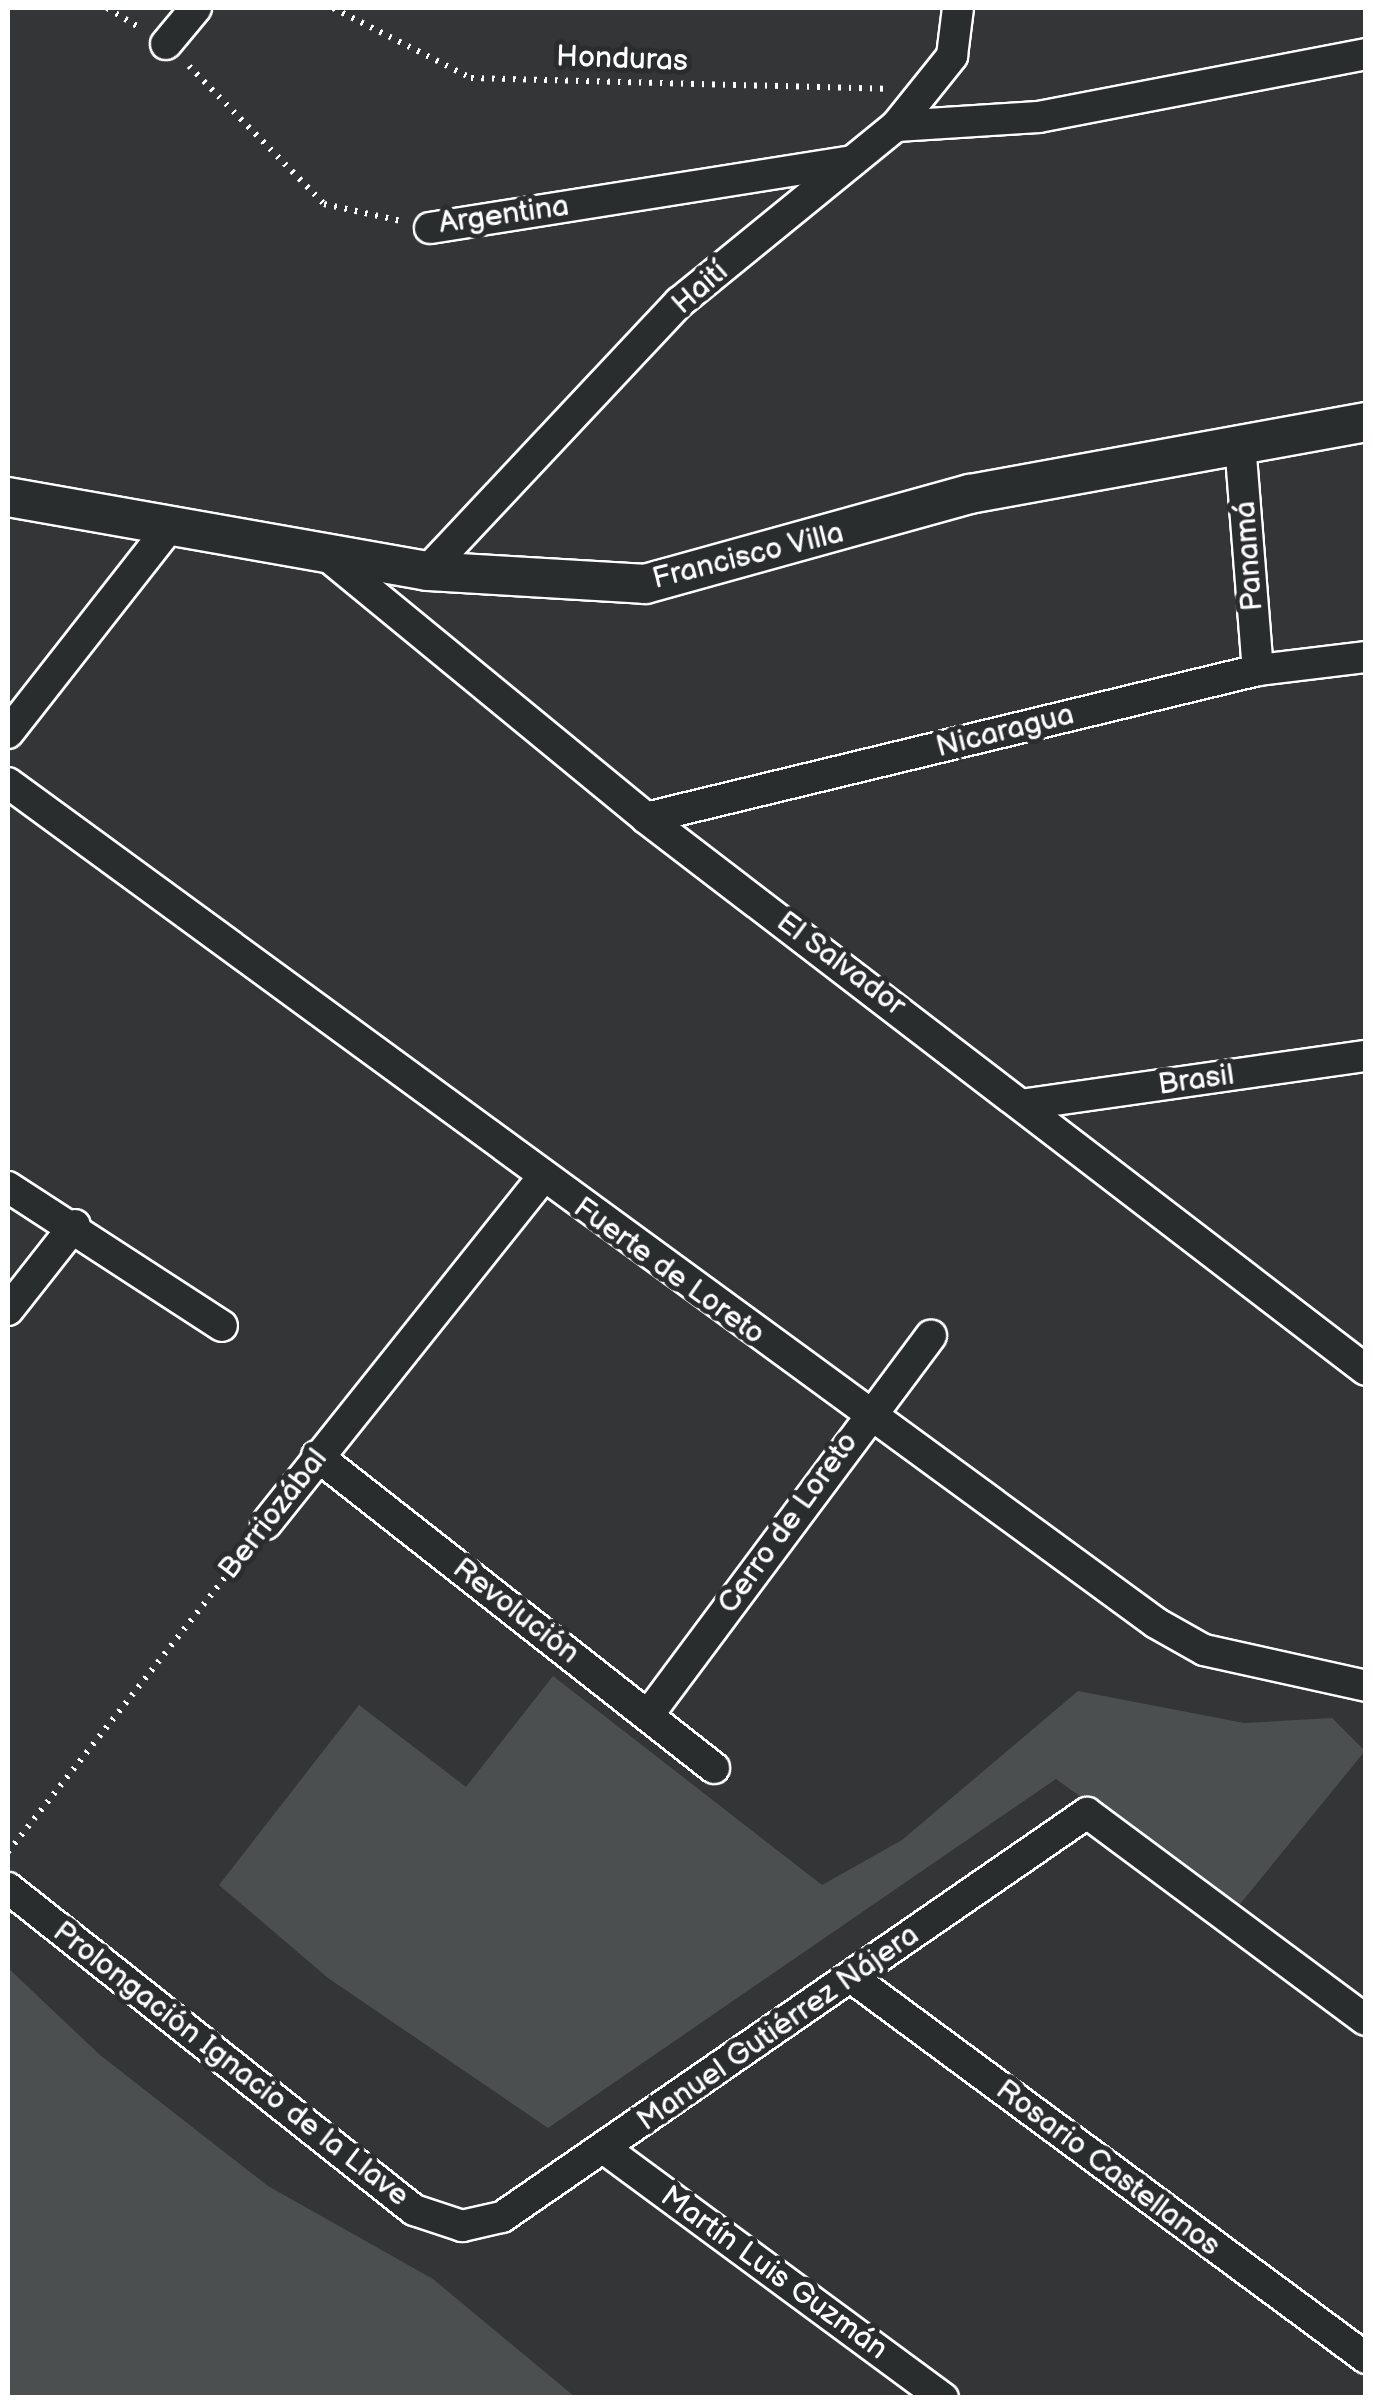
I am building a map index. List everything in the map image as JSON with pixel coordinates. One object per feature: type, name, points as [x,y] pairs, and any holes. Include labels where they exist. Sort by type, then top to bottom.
[{"type":"street","points":[[166,44],[196,8]]},
{"type":"street","name":"Haití","points":[[428,571],[680,302],[896,126],[952,56],[958,8]]},
{"type":"street","points":[[896,126],[1039,117],[1366,54]]},
{"type":"street","name":"Argentina","points":[[430,228],[856,160]]},
{"type":"street","name":"Francisco Villa","points":[[8,496],[170,528],[428,571],[592,586],[694,576],[970,494],[1366,422]]},
{"type":"street","name":"Panamá","points":[[1240,442],[1258,670]]},
{"type":"street","points":[[8,732],[170,528]]},
{"type":"street","name":"El Salvador","points":[[323,552],[646,818],[1027,1104],[1366,1370]]},
{"type":"street","name":"Nicaragua","points":[[646,818],[1258,670],[1366,657]]},
{"type":"street","name":"Fuerte de Loreto","points":[[8,784],[541,1179],[1204,1650],[1366,1686]]},
{"type":"street","name":"Brasil","points":[[1027,1104],[1366,1056]]},
{"type":"street","name":"Berriozábal","points":[[266,1524],[541,1179]]},
{"type":"street","points":[[8,1188],[75,1225],[222,1326]]},
{"type":"street","points":[[8,1310],[75,1225]]},
{"type":"street","name":"Cerro de Loreto","points":[[648,1714],[867,1414],[932,1336]]},
{"type":"street","name":"Revolución","points":[[317,1456],[714,1768]]},
{"type":"street","name":"Manuel Gutiérrez Nájera","points":[[462,2226],[502,2218],[1087,1813],[1363,2014]]},
{"type":"street","name":"Prolongación Ignacio de la Llave","points":[[8,1888],[414,2210],[462,2226]]},
{"type":"street","name":"Rosario Castellanos","points":[[852,1977],[1366,2358]]},
{"type":"street","name":"Martín Luis Guzmán","points":[[606,2148],[943,2398]]},
{"type":"path","name":"Argentina","points":[[107,8],[166,44],[324,204],[430,228]]},
{"type":"path","name":"Honduras","points":[[332,8],[471,78],[927,90]]},
{"type":"path","name":"Berriozábal","points":[[8,1852],[266,1524]]},
{"type":"shaded area","points":[[553,1676],[822,1885],[902,1840],[1078,1691],[1244,1723],[1332,1718],[1365,1751],[1236,1909],[1056,1779],[548,2128],[328,1978],[219,1885],[359,1705],[466,1787]]},
{"type":"shaded area","points":[[8,1968],[100,2055],[268,2186],[433,2279],[575,2397],[8,2397]]}]
